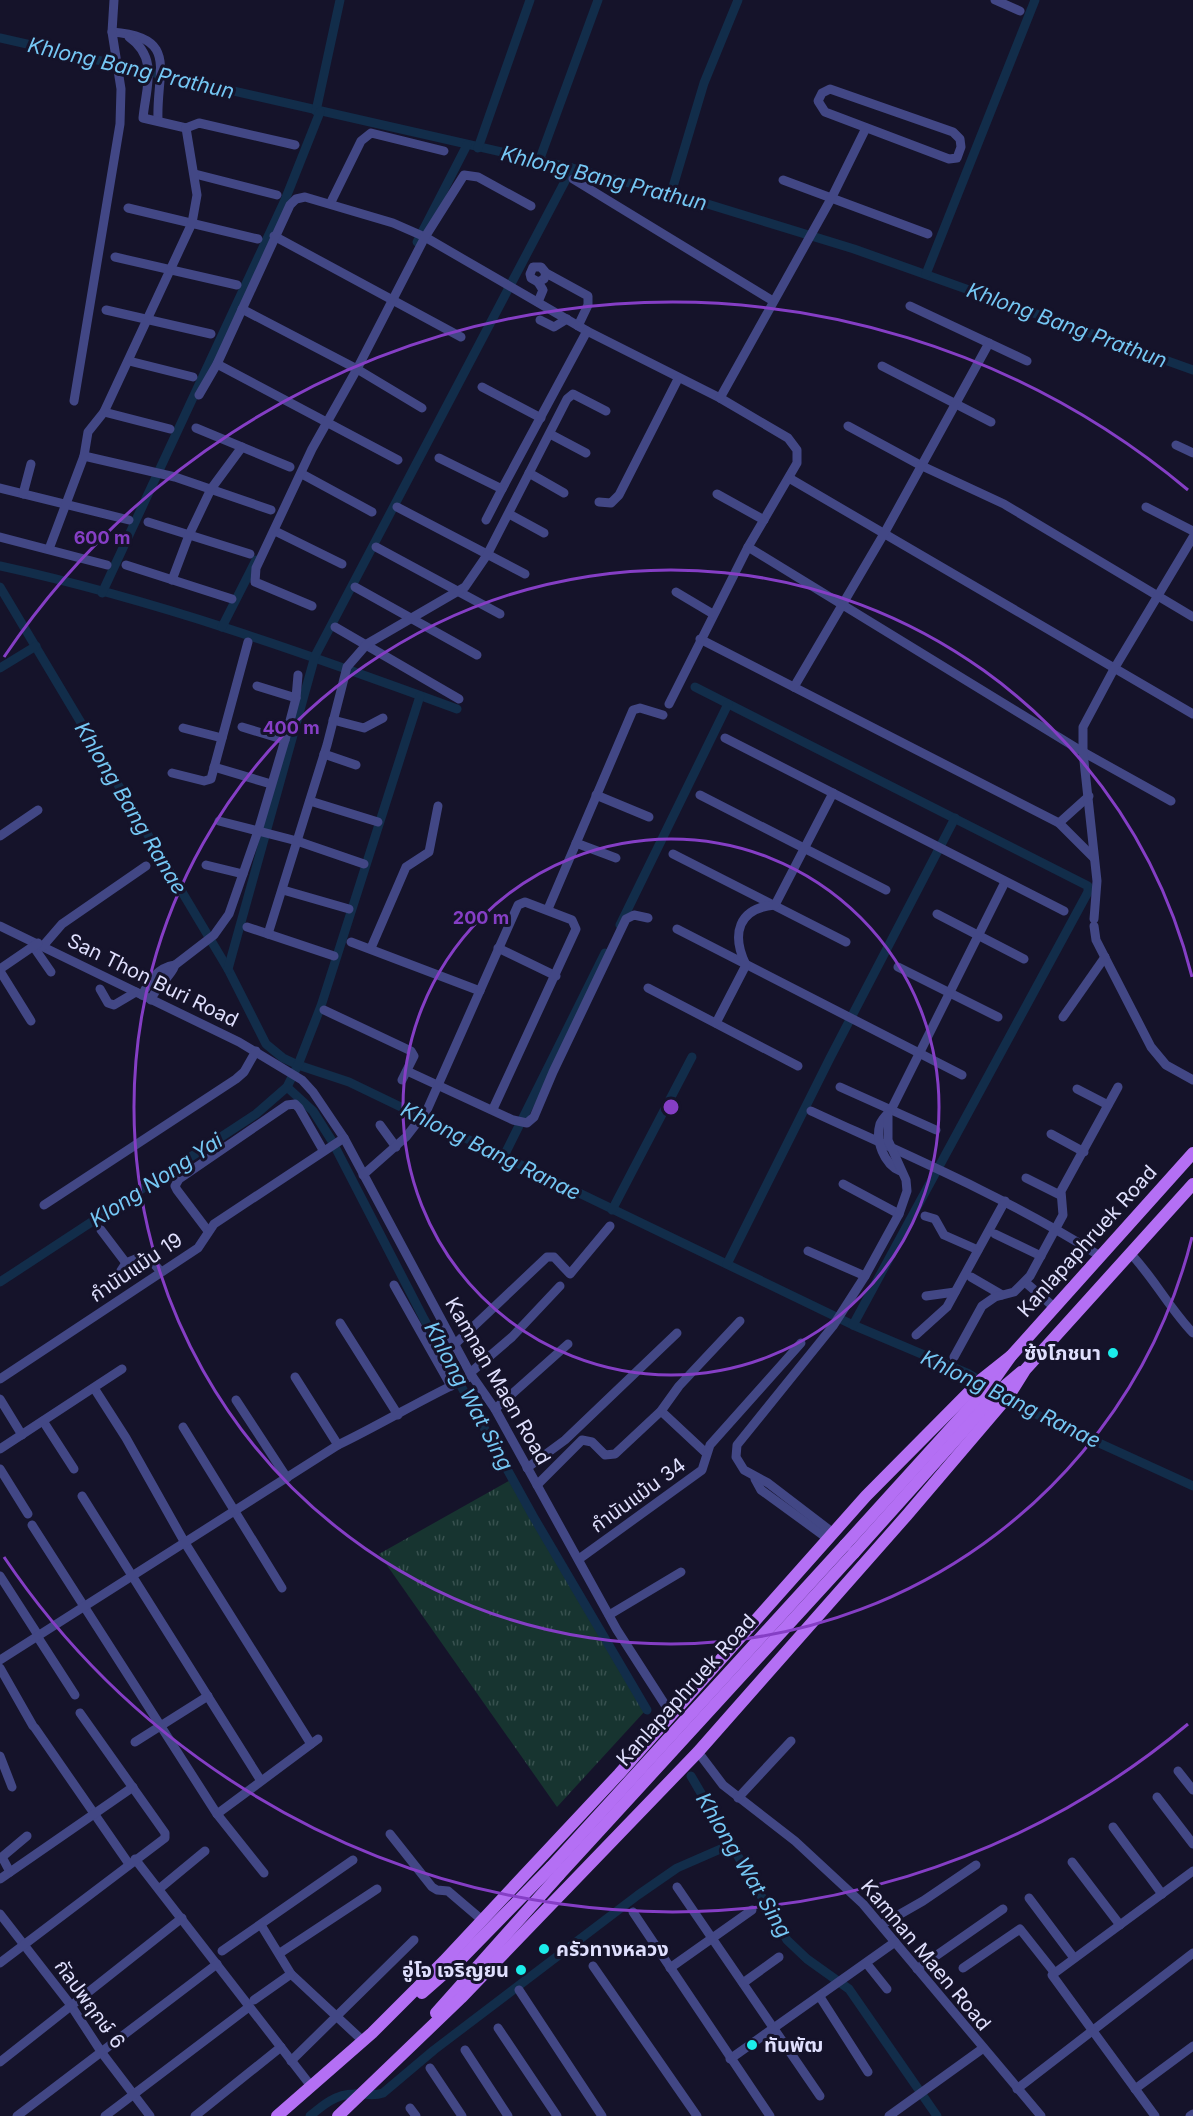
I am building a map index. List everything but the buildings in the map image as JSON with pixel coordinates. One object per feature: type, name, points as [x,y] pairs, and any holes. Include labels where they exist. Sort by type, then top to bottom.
[{"type":"main road","name":"Kanlapaphruek Road","points":[[404,2052],[555,1871],[996,1386],[1011,1356],[1193,1153]]},
{"type":"main road","name":"Kanlapaphruek Road","points":[[338,2116],[482,1977],[698,1752],[769,1672],[986,1397],[996,1386],[1025,1370],[1193,1184]]},
{"type":"main road","name":"Kanlapaphruek Road","points":[[368,2037],[619,1774],[830,1535],[986,1397]]},
{"type":"main road","points":[[738,1641],[734,1654],[735,1667],[742,1680],[755,1681],[769,1672]]},
{"type":"main road","points":[[671,1714],[698,1752]]},
{"type":"main road","points":[[619,1774],[638,1764],[651,1767],[657,1780],[651,1799]]},
{"type":"main road","name":"Kanlapaphruek Road","points":[[277,2116],[463,1957],[555,1871]]},
{"type":"street","points":[[74,401],[120,124],[121,88],[112,32],[114,0]]},
{"type":"street","points":[[995,0],[1020,11]]},
{"type":"street","points":[[112,32],[148,39],[156,47],[160,61],[158,120]]},
{"type":"street","points":[[123,33],[141,45],[147,59],[148,84],[143,118],[186,128],[199,123],[295,145]]},
{"type":"street","points":[[836,90],[953,132],[960,139],[960,155],[949,159],[866,128],[825,112],[818,104],[822,93],[836,90]]},
{"type":"street","points":[[146,98],[157,100]]},
{"type":"street","points":[[49,549],[84,456],[88,432],[104,412],[192,223],[197,195],[186,128]]},
{"type":"street","points":[[720,398],[817,224],[866,128]]},
{"type":"street","points":[[331,202],[361,141],[370,133],[444,151]]},
{"type":"street","points":[[195,174],[277,195]]},
{"type":"street","points":[[312,606],[255,582],[256,568],[302,474],[312,448],[329,423],[425,237],[464,176],[478,177],[531,206]]},
{"type":"street","points":[[573,179],[773,301]]},
{"type":"street","points":[[783,180],[832,196],[928,234]]},
{"type":"street","points":[[199,395],[217,364],[290,205],[296,199],[305,197],[331,202],[425,237],[567,320],[678,379],[720,398],[788,438],[795,445],[799,455],[789,478],[748,547],[669,704]]},
{"type":"street","points":[[128,207],[258,239]]},
{"type":"street","points":[[274,236],[393,297],[461,337]]},
{"type":"street","points":[[115,257],[237,285]]},
{"type":"street","points":[[486,520],[542,417],[583,328],[588,296],[537,266],[530,270],[531,278],[538,282],[543,290],[538,302]]},
{"type":"street","points":[[538,282],[544,279],[546,273]]},
{"type":"street","points":[[910,306],[1027,361]]},
{"type":"street","points":[[242,309],[357,369],[422,408]]},
{"type":"street","points":[[106,310],[211,334]]},
{"type":"street","points":[[540,320],[554,327],[567,320]]},
{"type":"street","points":[[794,687],[885,532],[989,343]]},
{"type":"street","points":[[129,361],[193,377]]},
{"type":"street","points":[[217,364],[398,460]]},
{"type":"street","points":[[882,366],[991,422]]},
{"type":"street","points":[[599,502],[611,503],[619,495],[678,379]]},
{"type":"street","points":[[482,387],[542,417]]},
{"type":"street","points":[[268,934],[324,754],[347,667],[367,644],[459,591],[487,555],[563,406],[573,394],[606,411]]},
{"type":"street","points":[[104,412],[170,429]]},
{"type":"street","points":[[848,426],[920,465],[1004,504],[1193,617]]},
{"type":"street","points":[[196,428],[290,467]]},
{"type":"street","points":[[550,434],[586,453]]},
{"type":"street","points":[[1176,445],[1193,453]]},
{"type":"street","points":[[172,580],[189,534],[212,489],[242,447]]},
{"type":"street","points":[[84,456],[175,477],[271,510]]},
{"type":"street","points":[[438,459],[502,489]]},
{"type":"street","points":[[23,494],[31,464]]},
{"type":"street","points":[[529,473],[564,493]]},
{"type":"street","points":[[302,474],[372,512]]},
{"type":"street","points":[[789,478],[1193,714]]},
{"type":"street","points":[[0,488],[129,520]]},
{"type":"street","points":[[717,494],[764,520]]},
{"type":"street","points":[[397,507],[525,574]]},
{"type":"street","points":[[1146,507],[1193,531]]},
{"type":"street","points":[[509,514],[544,533]]},
{"type":"street","points":[[148,522],[250,554]]},
{"type":"street","points":[[275,531],[342,564]]},
{"type":"street","points":[[0,537],[107,564]]},
{"type":"street","points":[[1193,537],[1156,596],[1083,727],[1083,752],[1097,881],[1094,923],[1096,940],[1155,1052],[1166,1065],[1193,1080]]},
{"type":"street","points":[[376,547],[500,614]]},
{"type":"street","points":[[748,547],[1083,752],[1171,801]]},
{"type":"street","points":[[126,565],[232,599]]},
{"type":"street","points":[[355,587],[477,654]]},
{"type":"street","points":[[676,592],[713,614]]},
{"type":"street","points":[[334,627],[459,699]]},
{"type":"street","points":[[700,639],[1059,823],[1094,858]]},
{"type":"street","points":[[171,773],[204,781],[211,778],[248,642]]},
{"type":"street","points":[[151,1000],[157,986],[175,965],[214,935],[229,914],[243,874],[266,832],[271,784],[296,698],[298,675]]},
{"type":"street","points":[[257,686],[296,698]]},
{"type":"street","points":[[548,909],[633,710],[640,708],[663,715]]},
{"type":"street","points":[[333,720],[364,728],[383,718]]},
{"type":"street","points":[[242,727],[285,740]]},
{"type":"street","points":[[183,728],[222,738]]},
{"type":"street","points":[[725,738],[1064,911]]},
{"type":"street","points":[[324,754],[356,765]]},
{"type":"street","points":[[214,767],[271,784]]},
{"type":"street","points":[[775,905],[833,793]]},
{"type":"street","points":[[596,795],[649,817]]},
{"type":"street","points":[[700,795],[886,890]]},
{"type":"street","points":[[1059,823],[1089,796]]},
{"type":"street","points":[[310,801],[378,822]]},
{"type":"street","points":[[371,948],[406,867],[422,859],[429,852],[438,806]]},
{"type":"street","points":[[0,836],[38,810]]},
{"type":"street","points":[[219,820],[297,841],[364,864]]},
{"type":"street","points":[[576,843],[616,858]]},
{"type":"street","points":[[673,854],[846,942]]},
{"type":"street","points":[[206,865],[243,874]]},
{"type":"street","points":[[30,1021],[0,970],[146,866]]},
{"type":"street","points":[[830,1535],[761,1490],[756,1479],[738,1463],[737,1445],[833,1326],[865,1276],[899,1214],[907,1191],[906,1180],[900,1171],[887,1160],[880,1143],[880,1123],[890,1111],[951,994],[1005,882]]},
{"type":"street","points":[[283,891],[349,909]]},
{"type":"street","points":[[363,1175],[396,1147],[418,1124],[427,1110],[518,905],[525,902],[542,910],[548,909],[572,920],[576,925],[573,939],[493,1109]]},
{"type":"street","points":[[747,965],[738,947],[737,934],[744,920],[758,908],[775,905]]},
{"type":"street","points":[[937,914],[1023,959]]},
{"type":"street","points":[[407,1071],[526,1124],[534,1117],[626,919],[634,915],[648,918]]},
{"type":"street","name":"San Thon Buri Road","points":[[0,926],[256,1051],[288,1071]]},
{"type":"street","points":[[248,927],[334,956]]},
{"type":"street","points":[[677,929],[847,1014],[962,1075]]},
{"type":"street","points":[[351,942],[480,991]]},
{"type":"street","points":[[38,945],[51,972]]},
{"type":"street","points":[[498,948],[556,976]]},
{"type":"street","points":[[1063,1017],[1093,971],[1105,957]]},
{"type":"street","points":[[100,989],[108,1003],[114,1005],[139,994],[154,976],[167,966],[175,965]]},
{"type":"street","points":[[716,1023],[747,965]]},
{"type":"street","points":[[898,966],[998,1017]]},
{"type":"street","points":[[648,988],[798,1066]]},
{"type":"street","points":[[324,1010],[411,1051],[414,1056],[402,1080]]},
{"type":"street","points":[[44,1205],[236,1079],[244,1072],[256,1051]]},
{"type":"street","name":"Kamnan Maen Road","points":[[288,1071],[302,1080],[313,1092],[332,1145],[363,1175],[455,1344],[462,1379],[495,1409],[609,1615],[671,1714]]},
{"type":"street","points":[[840,1087],[936,1130]]},
{"type":"street","points":[[954,1357],[982,1306],[1002,1295],[1014,1292],[1025,1282],[1041,1256],[1063,1215],[1060,1195],[1118,1087]]},
{"type":"street","points":[[1077,1089],[1108,1105]]},
{"type":"street","points":[[207,1234],[177,1190],[176,1182],[179,1179],[287,1105],[295,1104],[332,1145]]},
{"type":"street","points":[[811,1111],[947,1172],[1005,1201],[1057,1229],[1100,1256]]},
{"type":"street","points":[[890,1111],[887,1135],[890,1148],[899,1161],[900,1171]]},
{"type":"street","points":[[380,1125],[396,1147]]},
{"type":"street","points":[[1051,1134],[1084,1152]]},
{"type":"street","name":"กำนันแม้น 19","points":[[0,1379],[198,1248],[207,1234],[332,1145]]},
{"type":"street","points":[[1026,1178],[1060,1195]]},
{"type":"street","points":[[843,1184],[899,1214]]},
{"type":"street","points":[[916,1335],[947,1307],[1005,1201]]},
{"type":"street","points":[[188,1214],[207,1234]]},
{"type":"street","points":[[925,1216],[935,1219],[944,1235],[978,1250]]},
{"type":"street","points":[[455,1344],[547,1257],[554,1257],[570,1274],[610,1226]]},
{"type":"street","points":[[101,1230],[126,1263]]},
{"type":"street","points":[[995,1234],[1041,1256]]},
{"type":"street","points":[[808,1251],[865,1276]]},
{"type":"street","points":[[1130,1253],[1157,1284],[1174,1312],[1193,1333]]},
{"type":"street","points":[[109,1289],[126,1263],[145,1256],[161,1272]]},
{"type":"street","points":[[971,1277],[1002,1295]]},
{"type":"street","points":[[1025,1282],[1054,1307]]},
{"type":"street","points":[[394,1285],[462,1379]]},
{"type":"street","points":[[0,1660],[339,1445],[462,1379],[512,1337],[560,1286]]},
{"type":"street","points":[[926,1296],[955,1292]]},
{"type":"street","points":[[537,1485],[578,1442],[587,1440],[605,1455],[615,1454],[661,1411],[679,1386],[740,1322]]},
{"type":"street","points":[[340,1323],[398,1415]]},
{"type":"street","points":[[527,1468],[565,1440],[677,1333]]},
{"type":"street","name":"กำนันแม้น 34","points":[[579,1559],[702,1470],[706,1453],[801,1343]]},
{"type":"street","points":[[495,1409],[568,1344]]},
{"type":"street","points":[[0,1449],[122,1369]]},
{"type":"street","points":[[295,1377],[339,1445]]},
{"type":"street","points":[[94,1388],[185,1543],[315,1742],[217,1814]]},
{"type":"street","points":[[0,1399],[22,1435]]},
{"type":"street","points":[[236,1400],[287,1478]]},
{"type":"street","points":[[661,1411],[706,1453]]},
{"type":"street","points":[[43,1421],[74,1469]]},
{"type":"street","points":[[183,1427],[282,1588]]},
{"type":"street","points":[[0,1469],[28,1514]]},
{"type":"street","points":[[82,1496],[134,1575],[261,1781]]},
{"type":"street","points":[[32,1525],[217,1814],[264,1873]]},
{"type":"street","points":[[609,1615],[681,1572]]},
{"type":"street","points":[[0,1576],[75,1695]]},
{"type":"street","points":[[0,1668],[34,1727],[95,1815],[132,1861],[159,1889],[217,1964],[252,2003],[280,2048],[311,2086]]},
{"type":"street","points":[[135,1742],[208,1696]]},
{"type":"street","points":[[0,1963],[132,1861],[161,1843],[165,1833],[80,1713]]},
{"type":"street","points":[[738,1798],[791,1741]]},
{"type":"street","name":"Kamnan Maen Road","points":[[698,1752],[723,1785],[795,1841],[881,1925],[982,2049],[1041,2116]]},
{"type":"street","points":[[0,1756],[12,1787]]},
{"type":"street","points":[[1178,1771],[1193,1790]]},
{"type":"street","points":[[0,1879],[133,1787]]},
{"type":"street","points":[[1157,1797],[1193,1844]]},
{"type":"street","points":[[1113,1827],[1162,1894]]},
{"type":"street","points":[[390,1834],[432,1887],[448,1891],[482,1920]]},
{"type":"street","points":[[10,1872],[2,1857],[27,1836]]},
{"type":"street","points":[[159,1889],[206,1851]]},
{"type":"street","points":[[222,1951],[353,1860]]},
{"type":"street","points":[[1072,1862],[1120,1925]]},
{"type":"street","points":[[881,1925],[923,1901],[976,1865]]},
{"type":"street","points":[[1054,1972],[1193,1872]]},
{"type":"street","points":[[677,1887],[820,2096]]},
{"type":"street","points":[[280,1953],[377,1889]]},
{"type":"street","points":[[1029,1898],[1074,1958]]},
{"type":"street","points":[[917,1969],[1004,1909]]},
{"type":"street","points":[[670,1968],[752,1910]]},
{"type":"street","points":[[633,1912],[770,2116]]},
{"type":"street","name":"กัลปพฤกษ์ 6","points":[[0,1914],[70,2004],[102,2053],[150,2116]]},
{"type":"street","points":[[0,2062],[70,2004],[182,1918]]},
{"type":"street","points":[[261,1925],[291,1974],[338,2017],[368,2037]]},
{"type":"street","points":[[963,1968],[1020,1929],[1054,1972],[1053,1980],[1155,2116]]},
{"type":"street","points":[[291,2061],[414,1940]]},
{"type":"street","points":[[730,2059],[895,1942]]},
{"type":"street","points":[[743,1983],[779,1957]]},
{"type":"street","points":[[1017,2089],[1091,2030],[1191,1957]]},
{"type":"street","points":[[17,2116],[217,1964]]},
{"type":"street","points":[[867,1964],[887,1989]]},
{"type":"street","points":[[593,1966],[697,2116]]},
{"type":"street","points":[[105,2116],[291,1974]]},
{"type":"street","points":[[519,1990],[602,2116]]},
{"type":"street","points":[[819,1997],[868,2072]]},
{"type":"street","points":[[498,2028],[557,2116]]},
{"type":"street","points":[[1135,2089],[1193,2046]]},
{"type":"street","points":[[195,2116],[280,2048]]},
{"type":"street","points":[[889,2116],[982,2049]]},
{"type":"street","points":[[465,2050],[508,2116]]},
{"type":"street","points":[[430,2067],[462,2116]]},
{"type":"street","points":[[901,2108],[908,2116]]},
{"type":"green space","points":[[512,1479],[645,1711],[557,1807],[379,1554]]},
{"type":"waterway","points":[[316,111],[340,0]]},
{"type":"waterway","points":[[478,148],[530,0]]},
{"type":"waterway","points":[[539,161],[598,0]]},
{"type":"waterway","points":[[672,190],[704,83],[738,0]]},
{"type":"waterway","points":[[926,274],[1035,0]]},
{"type":"waterway","name":"Khlong Bang Prathun","points":[[0,38],[572,168],[701,202],[854,249],[1193,370]]},
{"type":"waterway","points":[[102,593],[285,200],[320,112]]},
{"type":"waterway","points":[[417,242],[467,145]]},
{"type":"waterway","points":[[228,969],[315,656],[572,168]]},
{"type":"waterway","points":[[222,627],[256,560]]},
{"type":"waterway","points":[[0,566],[174,612],[344,668],[457,709]]},
{"type":"waterway","name":"Khlong Bang Ranae","points":[[0,587],[228,969],[266,1044],[283,1058],[349,1082],[853,1325],[969,1374],[984,1383]]},
{"type":"waterway","points":[[0,668],[36,646]]},
{"type":"waterway","points":[[695,687],[1088,886],[1088,892],[853,1325]]},
{"type":"waterway","name":"Klong Nong Yai","points":[[0,1282],[256,1114],[287,1087],[321,1006],[420,696]]},
{"type":"waterway","points":[[620,925],[728,704]]},
{"type":"waterway","points":[[727,1264],[830,1058],[955,818]]},
{"type":"waterway","points":[[503,1158],[605,953]]},
{"type":"waterway","points":[[612,1210],[692,1057]]},
{"type":"waterway","name":"Khlong Wat Sing","points":[[287,1087],[313,1111],[332,1141],[424,1319],[533,1516],[647,1710]]},
{"type":"waterway","name":"Khlong Bang Ranae","points":[[1003,1395],[1029,1411],[1193,1486]]},
{"type":"waterway","name":"Khlong Wat Sing","points":[[691,1776],[787,1940],[807,1959],[849,1989],[937,2116]]},
{"type":"waterway","points":[[310,2116],[325,2104],[347,2094],[383,2093],[434,2050],[638,1895],[677,1868],[732,1844]]},
{"type":"place","name":"ซ้งโภชนา","points":[[1113,1353]]},
{"type":"place","name":"ครัวทางหลวง","points":[[544,1949]]},
{"type":"place","name":"อู่โจ เจริญยน","points":[[521,1970]]},
{"type":"place","name":"ทันพัฒ","points":[[752,2045]]}]
